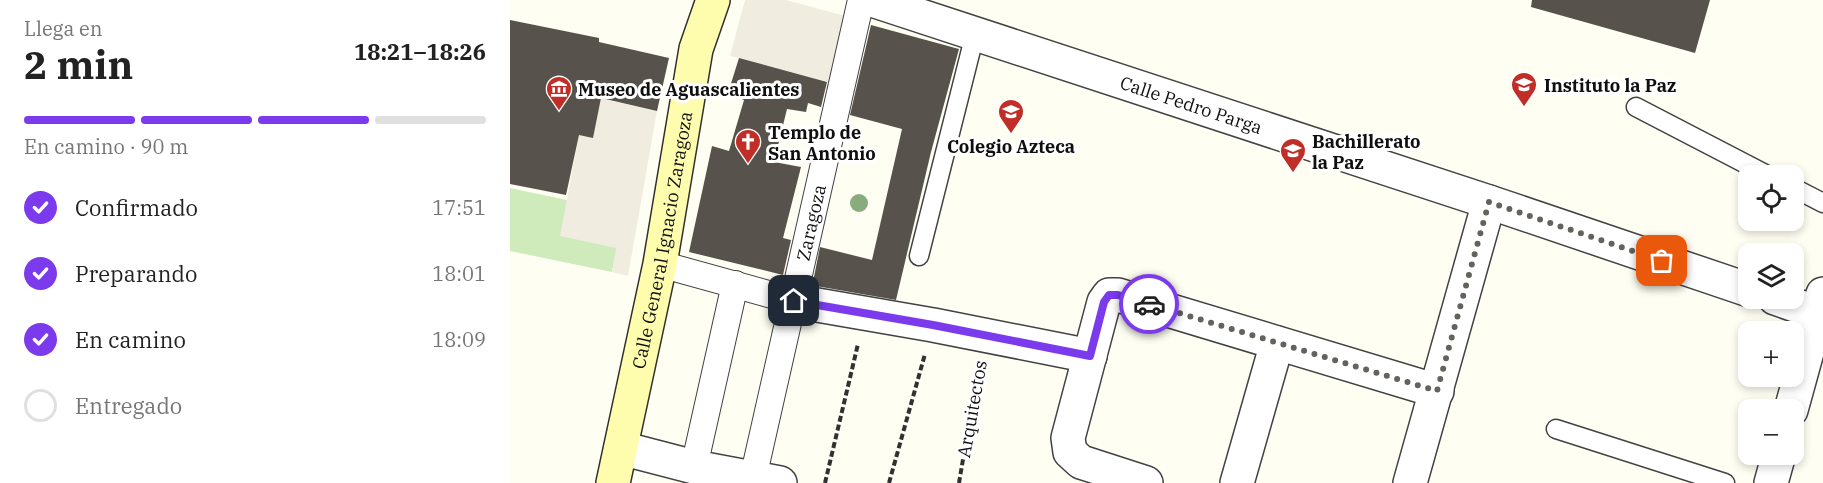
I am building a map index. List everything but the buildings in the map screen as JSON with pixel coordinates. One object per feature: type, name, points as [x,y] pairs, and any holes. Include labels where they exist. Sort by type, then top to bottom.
[{"type":"main road","name":"Calle General Ignacio Zaragoza","points":[[613,483],[660,264],[696,49],[713,0]]},
{"type":"street","name":"Zaragoza","points":[[767,480],[794,301],[861,0]]},
{"type":"street","name":"Calle Pedro Parga","points":[[872,0],[1489,202],[1738,286]]},
{"type":"street","points":[[1410,483],[1489,202]]},
{"type":"street","name":"Arquitectos","points":[[660,264],[794,301],[1090,356]]},
{"type":"street","points":[[694,467],[735,284]]},
{"type":"street","points":[[1146,483],[1081,462],[1070,452],[1068,438],[1104,302],[1109,295],[1118,295],[1437,391]]},
{"type":"street","points":[[1794,399],[1821,307],[1804,304]]},
{"type":"street","points":[[1238,483],[1277,343]]},
{"type":"street","points":[[621,448],[694,467],[767,480]]},
{"type":"street","points":[[1772,483],[1776,465]]},
{"type":"lane","points":[[919,256],[975,34]]},
{"type":"lane","points":[[1636,107],[1748,165]]},
{"type":"lane","points":[[1804,193],[1823,203]]},
{"type":"lane","points":[[1556,429],[1725,483]]},
{"type":"path","points":[[825,483],[865,314]]},
{"type":"path","points":[[889,483],[933,325]]},
{"type":"path","name":"Arquitectos","points":[[959,483],[984,335]]},
{"type":"green space","points":[[510,188],[567,200],[617,248],[612,272],[510,251]]},
{"type":"shaded area","points":[[745,0],[786,0],[849,17],[832,83],[730,56]]},
{"type":"shaded area","points":[[598,98],[657,111],[628,276],[612,272],[616,248],[560,236],[579,135]]},
{"type":"way so far","points":[[1149,304],[1437,391],[1489,202],[1662,261]]},
{"type":"place","name":"Instituto la Paz","points":[[1524,108]]},
{"type":"place","name":"Museo de Aguascalientes","points":[[559,112]]},
{"type":"place","name":"Colegio Azteca","points":[[1011,135]]},
{"type":"place","name":"Templo de San Antonio","points":[[748,165]]},
{"type":"place","name":"Bachillerato la Paz","points":[[1293,174]]},
{"type":"route","points":[[794,301],[1090,356],[1104,302],[1109,295],[1118,295],[1149,304]]}]
